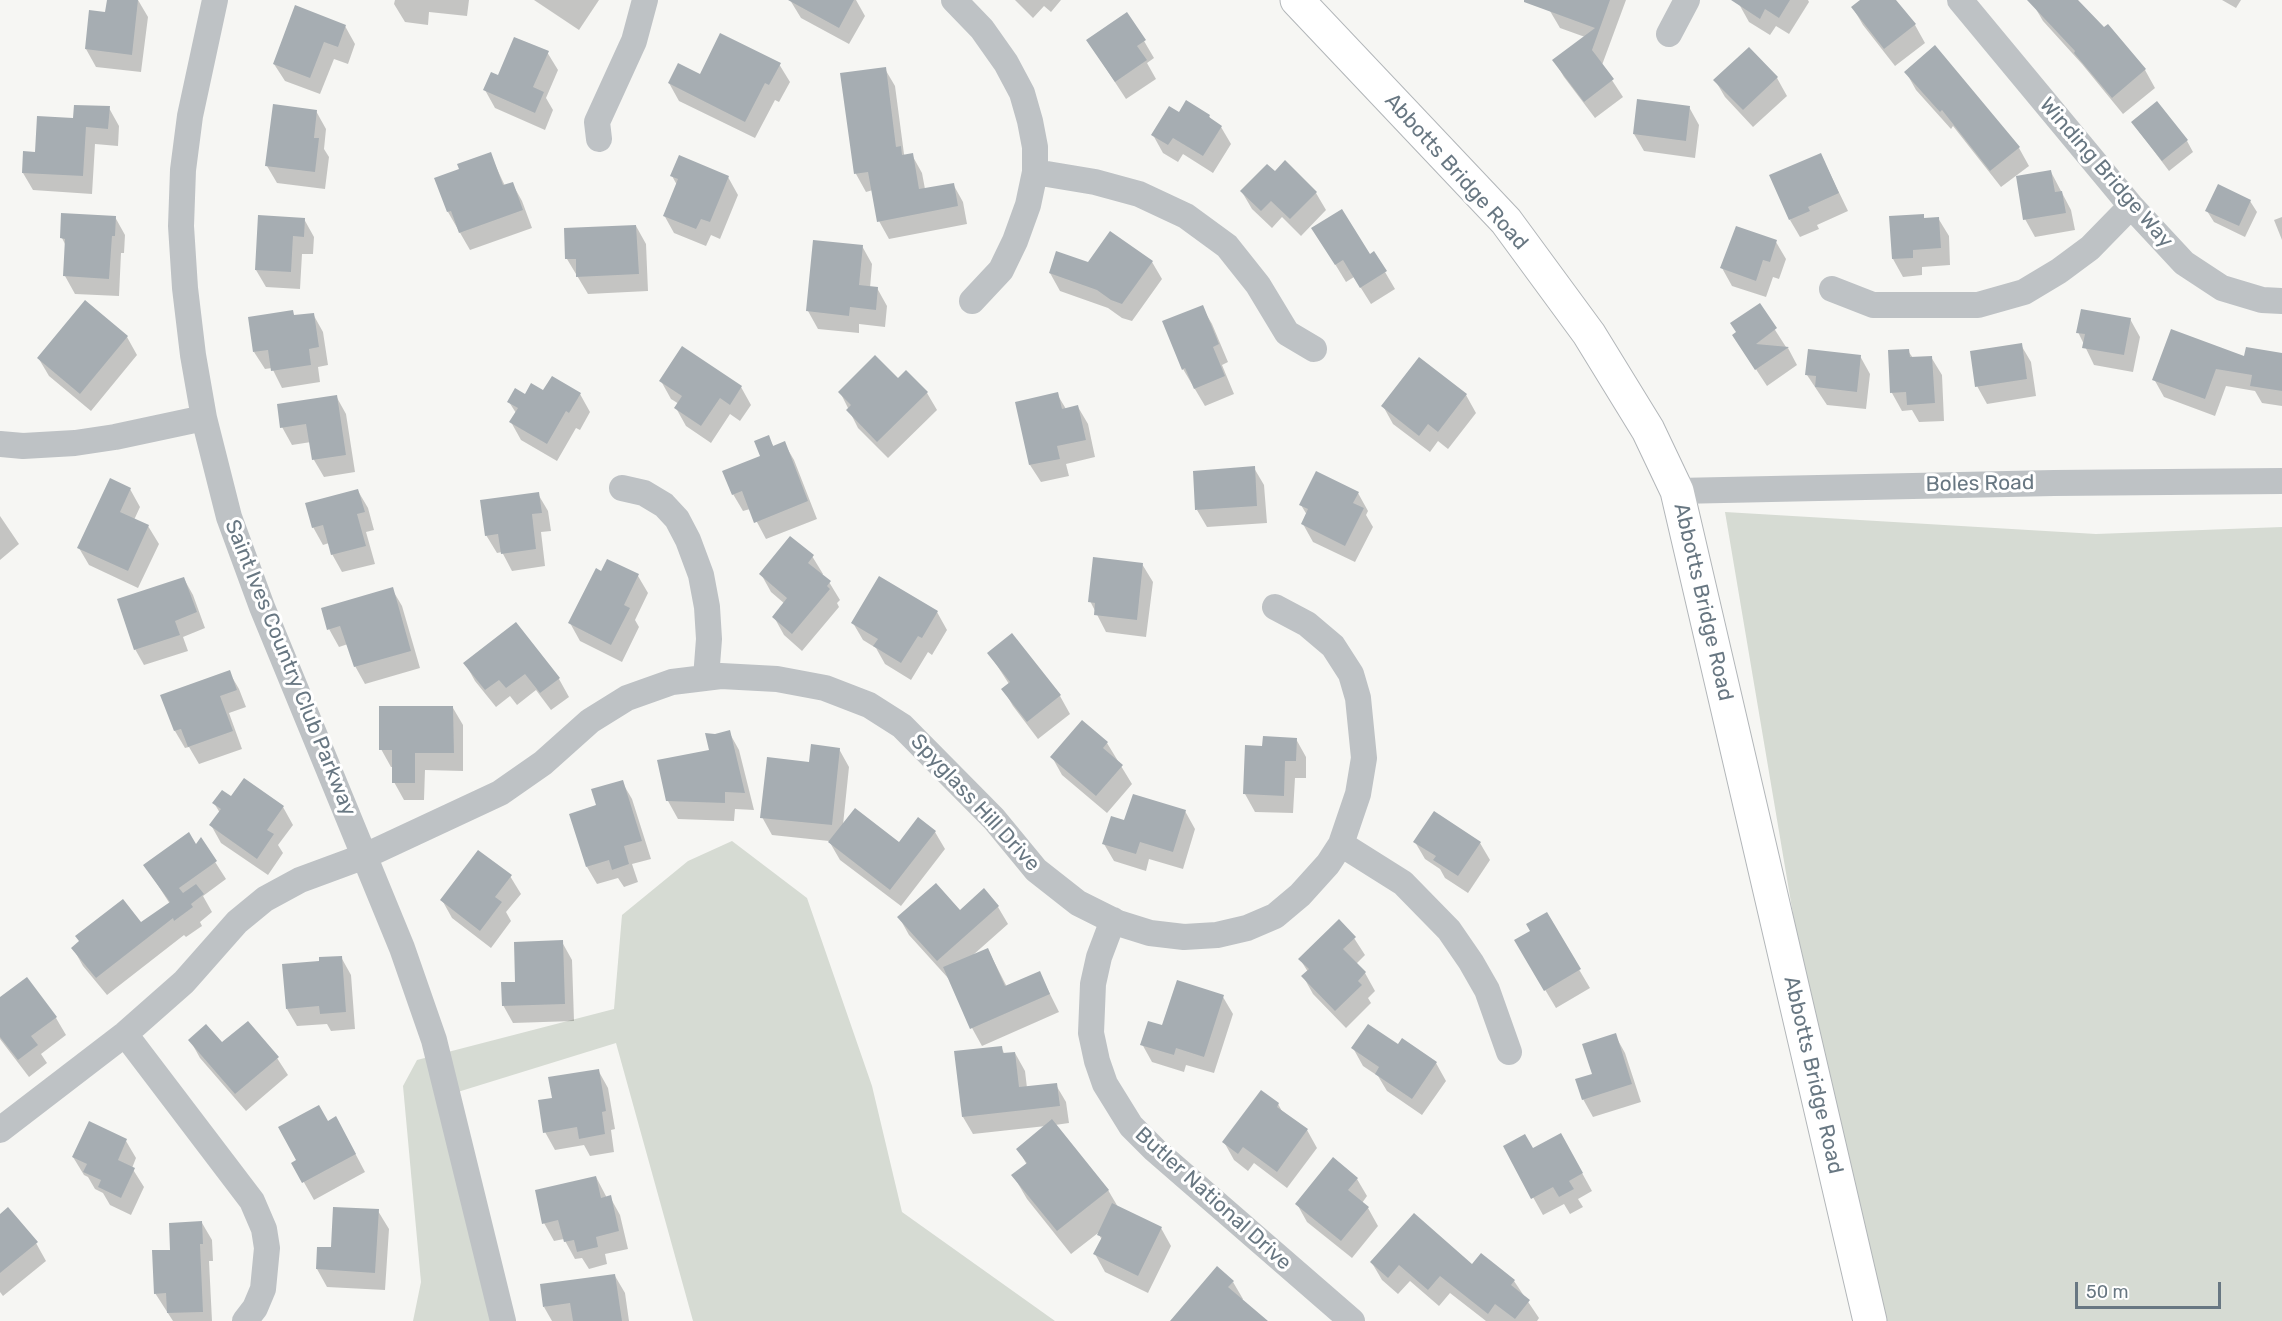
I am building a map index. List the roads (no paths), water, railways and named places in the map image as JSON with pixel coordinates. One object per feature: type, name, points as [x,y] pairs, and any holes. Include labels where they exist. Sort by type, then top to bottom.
[{"type":"main road","name":"Abbotts Bridge Road","points":[[1297,0],[1506,222],[1589,334],[1648,430],[1677,491],[1870,1321]]},
{"type":"street","name":"Saint Ives Country Club Parkway","points":[[215,0],[190,116],[183,170],[185,288],[204,418],[233,528],[262,607],[402,948],[434,1040],[503,1321]]},
{"type":"street","points":[[599,139],[597,123],[634,41],[645,0]]},
{"type":"street","points":[[954,0],[982,29],[1006,63],[1022,93],[1035,147],[1035,172],[1015,240],[1001,270],[972,301]]},
{"type":"street","points":[[1669,34],[1687,0]]},
{"type":"street","name":"Winding Bridge Way","points":[[1960,0],[2131,206],[2184,263],[2222,288],[2262,300],[2282,301]]},
{"type":"street","points":[[1035,172],[1095,182],[1139,194],[1186,216],[1227,246],[1258,285],[1287,333],[1314,349]]},
{"type":"street","points":[[1832,289],[1873,305],[1978,305],[2024,292],[2059,271],[2090,248],[2131,206]]},
{"type":"street","points":[[0,444],[23,446],[75,443],[204,418]]},
{"type":"street","name":"Boles Road","points":[[1677,491],[2042,483],[2282,481]]},
{"type":"street","points":[[622,488],[645,493],[664,505],[677,519],[688,540],[701,575],[707,607],[709,639],[706,678]]},
{"type":"street","name":"Spyglass Hill Drive","points":[[0,1130],[125,1034],[184,982],[237,922],[265,899],[300,880],[365,856],[500,793],[543,763],[590,721],[627,698],[672,682],[721,676],[777,679],[825,688],[869,705],[902,726],[994,819],[1036,870],[1078,903],[1113,920],[1150,933],[1184,937],[1217,935],[1247,928],[1275,916],[1300,895],[1328,864],[1341,844],[1358,795],[1364,758],[1358,698],[1351,674],[1333,646],[1307,624],[1275,607]]},
{"type":"street","points":[[1341,844],[1403,883],[1449,930],[1487,990],[1509,1052]]},
{"type":"street","name":"Butler National Drive","points":[[1113,920],[1099,957],[1093,984],[1091,1033],[1105,1084],[1131,1126],[1155,1150],[1352,1321]]},
{"type":"street","points":[[125,1034],[252,1201],[264,1229],[267,1248],[263,1289],[255,1308],[245,1321]]}]
